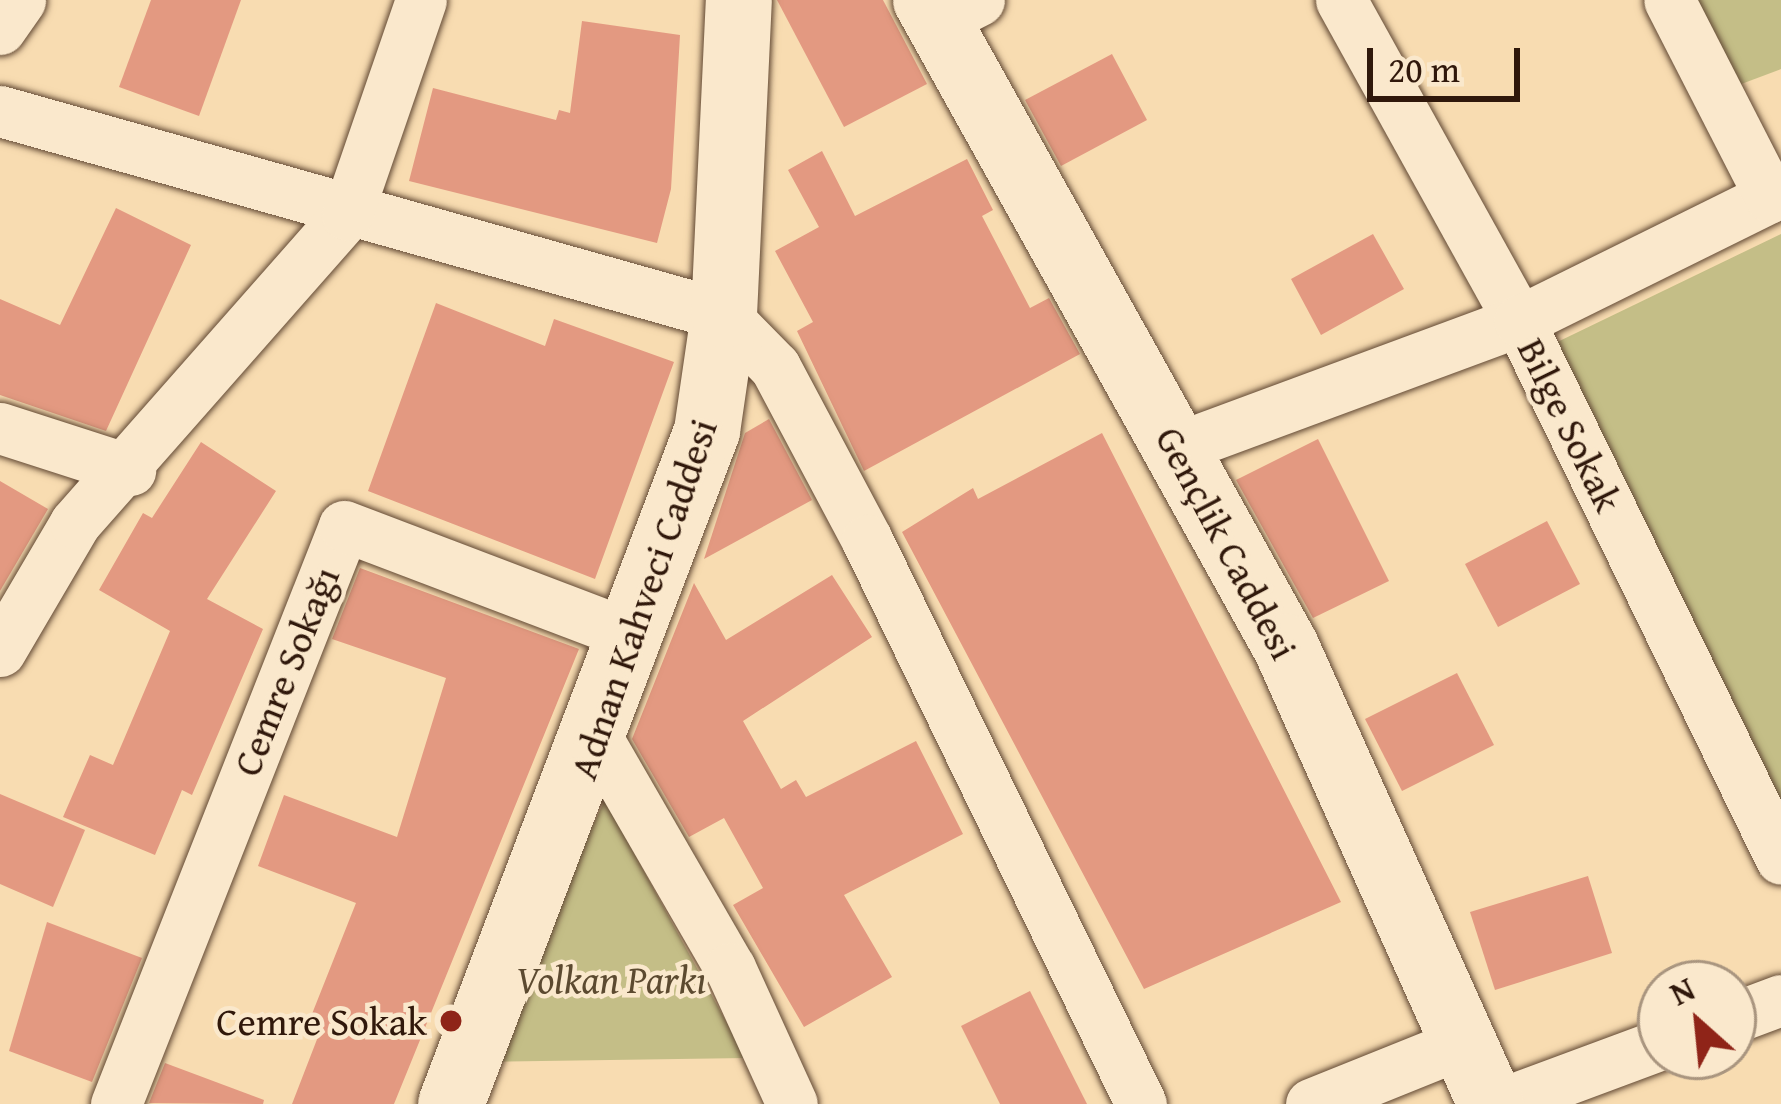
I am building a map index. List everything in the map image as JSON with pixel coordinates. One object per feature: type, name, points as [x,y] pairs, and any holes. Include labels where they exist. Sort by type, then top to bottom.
[{"type":"main road","name":"Adnan Kahveci Caddesi","points":[[452,1104],[597,738],[707,431],[724,315],[739,0]]},
{"type":"main road","name":"Gençlik Caddesi","points":[[948,7],[1176,448],[1286,647],[1460,1044],[1495,1104]]},
{"type":"street","points":[[0,29],[20,0]]},
{"type":"street","points":[[0,651],[75,523],[130,470],[347,215],[421,0]]},
{"type":"street","name":"Bilge Sokak","points":[[1341,0],[1519,321],[1781,859]]},
{"type":"street","points":[[1176,448],[1519,321],[1770,197],[1669,0]]},
{"type":"street","points":[[0,111],[347,215],[724,315],[775,368],[867,540],[1141,1104]]},
{"type":"street","points":[[0,428],[130,470]]},
{"type":"street","name":"Cemre Sokağı","points":[[116,1104],[344,526],[633,636]]},
{"type":"street","points":[[597,738],[730,968],[792,1104]]},
{"type":"street","points":[[1311,1104],[1460,1044]]},
{"type":"street","points":[[1495,1104],[1637,1053]]},
{"type":"green space","points":[[1690,0],[1781,0],[1781,69],[1736,86]]},
{"type":"green space","points":[[1781,234],[1781,829],[1547,347]]},
{"type":"green space","name":"Volkan Parkı","points":[[605,800],[746,1058],[479,1062]]},
{"type":"building","points":[[151,0],[241,0],[199,116],[119,87]]},
{"type":"building","points":[[777,0],[883,0],[927,84],[844,127]]},
{"type":"building","points":[[582,21],[680,35],[671,189],[657,243],[409,181],[433,88],[556,120],[559,110],[570,113]]},
{"type":"building","points":[[1112,54],[1147,120],[1061,166],[1025,100]]},
{"type":"building","points":[[822,151],[855,216],[967,159],[993,210],[982,216],[1030,308],[1049,298],[1080,354],[864,471],[797,331],[813,322],[775,251],[819,227],[788,170]]},
{"type":"building","points":[[116,208],[191,245],[106,431],[0,395],[0,299],[60,325]]},
{"type":"building","points":[[1373,234],[1404,289],[1321,335],[1291,279]]},
{"type":"building","points":[[436,303],[545,346],[554,319],[674,362],[595,579],[368,491]]},
{"type":"building","points":[[769,419],[812,500],[704,559],[745,433]]},
{"type":"building","points":[[1102,433],[1341,902],[1144,989],[902,532],[973,488],[978,499]]},
{"type":"building","points":[[1318,439],[1389,581],[1313,618],[1236,480]]},
{"type":"building","points":[[201,442],[276,491],[207,599],[263,629],[192,795],[182,790],[155,855],[63,817],[90,755],[113,765],[170,631],[99,590],[143,513],[152,518]]},
{"type":"building","points":[[0,481],[48,509],[0,591]]},
{"type":"building","points":[[1547,521],[1580,584],[1498,627],[1465,564]]},
{"type":"building","points":[[360,568],[579,649],[394,1104],[292,1104],[321,1029],[308,1024],[356,903],[258,866],[284,795],[397,837],[446,678],[332,639]]},
{"type":"building","points":[[832,575],[872,637],[743,721],[781,789],[796,780],[806,797],[916,741],[963,834],[844,895],[892,977],[804,1027],[733,905],[763,888],[724,818],[689,837],[632,739],[694,583],[726,640]]},
{"type":"building","points":[[1457,673],[1494,745],[1402,791],[1365,719]]},
{"type":"building","points":[[0,794],[85,830],[53,907],[0,884]]},
{"type":"building","points":[[1588,876],[1612,953],[1495,990],[1470,912]]},
{"type":"building","points":[[47,922],[142,958],[92,1082],[9,1051]]},
{"type":"building","points":[[1030,991],[1087,1104],[1000,1104],[961,1026]]},
{"type":"building","points":[[165,1063],[264,1100],[263,1104],[149,1103]]},
{"type":"place","name":"Cemre Sokak","points":[[451,1021]]}]
